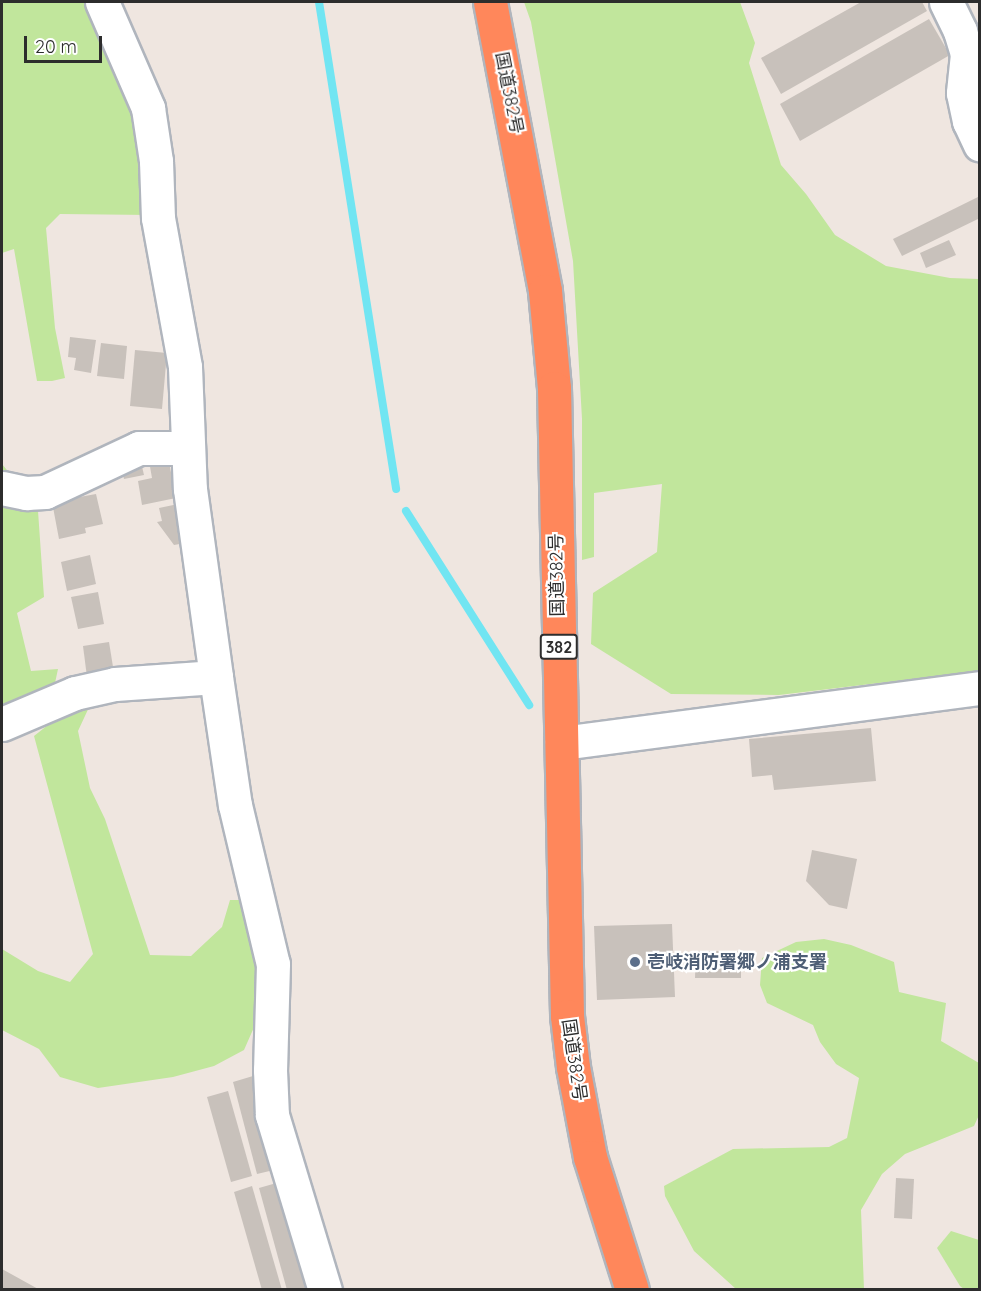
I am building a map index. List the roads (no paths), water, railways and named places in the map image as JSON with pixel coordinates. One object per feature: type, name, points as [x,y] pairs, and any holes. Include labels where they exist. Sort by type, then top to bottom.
[{"type":"highway","name":"国道382号","points":[[490,2],[545,291],[554,388],[567,1016],[573,1067],[590,1157],[632,1290]]},
{"type":"street","points":[[102,2],[148,108],[156,160],[158,218],[185,367],[190,489],[216,676],[236,805],[273,964],[270,1070],[272,1115],[325,1290]]},
{"type":"street","points":[[946,2],[960,31],[967,54],[963,93],[969,121],[980,145]]},
{"type":"street","points":[[2,488],[26,493],[45,492],[139,448],[187,448]]},
{"type":"street","points":[[2,724],[85,690],[115,684],[216,676]]},
{"type":"street","points":[[562,743],[980,688]]},
{"type":"waterway","points":[[319,2],[396,489]]},
{"type":"waterway","points":[[406,511],[529,705]]},
{"type":"place","name":"壱岐消防署郷ノ浦支署","points":[[635,962]]}]
